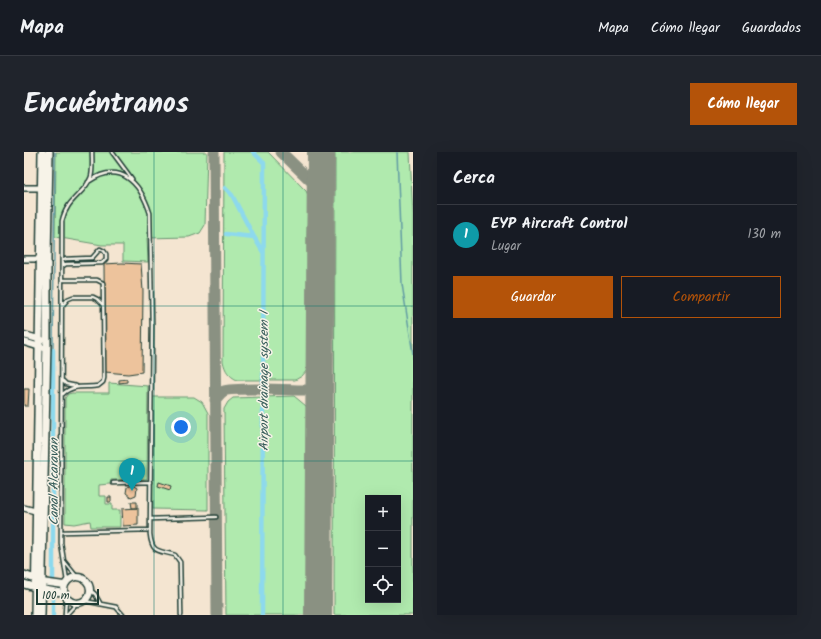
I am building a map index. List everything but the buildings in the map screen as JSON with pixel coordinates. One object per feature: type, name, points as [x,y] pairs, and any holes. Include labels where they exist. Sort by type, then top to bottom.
[{"type":"main road","points":[[41,615],[44,585],[41,512],[39,343],[42,152]]},
{"type":"main road","points":[[41,512],[47,345],[49,152]]},
{"type":"main road","points":[[24,575],[44,585]]},
{"type":"main road","points":[[24,584],[44,585]]},
{"type":"main road","points":[[35,615],[44,585]]},
{"type":"street","points":[[24,188],[42,188]]},
{"type":"street","points":[[24,259],[40,259]]},
{"type":"street","points":[[24,335],[39,343]]},
{"type":"street","points":[[24,342],[47,345]]},
{"type":"street","points":[[24,508],[41,512]]},
{"type":"street","points":[[73,577],[81,577],[88,582],[90,590],[88,598],[77,603],[73,603],[65,596],[44,585],[66,583],[73,577]]},
{"type":"street","points":[[65,596],[66,583]]},
{"type":"lane","points":[[66,583],[61,543],[62,222],[63,215],[69,204],[88,182],[92,173],[92,152]]},
{"type":"lane","points":[[112,152],[132,180],[145,201],[150,213],[152,325],[150,541],[155,550],[175,555],[180,562],[181,615]]},
{"type":"lane","points":[[88,182],[100,175],[112,173],[132,180]]},
{"type":"lane","points":[[62,261],[66,259],[92,258],[100,249],[106,254],[106,259],[102,263],[66,264],[62,267]]},
{"type":"lane","points":[[62,280],[97,280],[103,285],[103,382],[97,387],[77,386],[66,384],[62,381]]},
{"type":"lane","points":[[62,306],[68,299],[73,297],[95,298],[103,305]]},
{"type":"lane","points":[[62,395],[68,389],[77,386]]},
{"type":"lane","points":[[113,483],[151,482]]},
{"type":"lane","points":[[150,519],[216,517]]},
{"type":"lane","points":[[62,532],[150,530]]},
{"type":"lane","points":[[64,560],[77,577]]},
{"type":"lane","points":[[90,590],[95,594],[100,603]]},
{"type":"lane","points":[[65,596],[66,615]]},
{"type":"lane","points":[[85,600],[116,607],[123,615]]},
{"type":"lane","points":[[66,615],[77,603]]},
{"type":"green space","points":[[56,152],[207,152],[205,225],[200,233],[189,237],[147,238],[148,262],[123,261],[123,245],[102,245],[55,237]]},
{"type":"green space","points":[[224,152],[268,152],[306,191],[308,195],[308,369],[302,376],[295,380],[237,380],[228,373],[224,365]]},
{"type":"green space","points":[[335,152],[410,152],[413,216],[413,615],[334,615]]},
{"type":"green space","points":[[109,383],[148,386],[147,479],[111,480],[110,484],[99,485],[99,496],[106,496],[106,504],[112,504],[112,510],[120,510],[120,527],[91,527],[90,521],[74,524],[65,523],[65,398],[68,394],[72,393],[109,393]]},
{"type":"green space","points":[[294,396],[306,406],[309,413],[309,615],[226,615],[224,409],[228,402],[233,398]]},
{"type":"green space","points":[[153,397],[194,397],[202,402],[208,413],[208,510],[153,509]]},
{"type":"waterway","points":[[53,350],[55,152]]},
{"type":"waterway","name":"Airport drainage system I","points":[[253,152],[264,163],[262,615]]},
{"type":"waterway","points":[[397,152],[402,284],[413,354]]},
{"type":"waterway","points":[[225,188],[232,195],[254,237]]},
{"type":"waterway","points":[[226,234],[254,237],[263,252]]},
{"type":"waterway","name":"Canal Alcaravan","points":[[53,350],[53,615]]},
{"type":"taxiway","points":[[214,152],[217,615]]},
{"type":"taxiway","points":[[281,152],[315,185],[320,193]]},
{"type":"taxiway","points":[[308,390],[316,385],[320,378]]},
{"type":"taxiway","points":[[215,400],[224,391],[239,389],[264,389],[308,390],[313,392],[320,401]]},
{"type":"runway","points":[[318,615],[321,152]]},
{"type":"place","name":"EYP Aircraft Control","points":[[132,491]]}]
